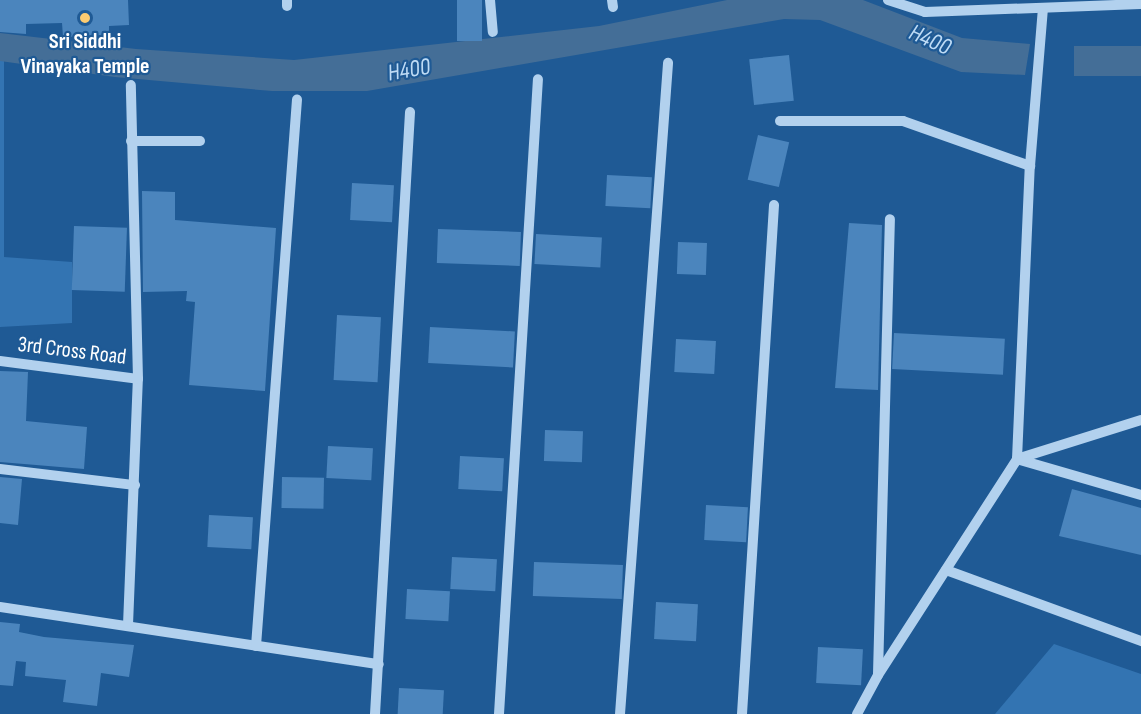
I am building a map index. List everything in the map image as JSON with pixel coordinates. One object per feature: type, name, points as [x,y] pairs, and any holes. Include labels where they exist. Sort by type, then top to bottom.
[{"type":"street","points":[[490,0],[493,32]]},
{"type":"street","points":[[888,0],[925,12],[1141,4]]},
{"type":"street","points":[[857,714],[878,675],[1017,459],[1030,166],[1043,9]]},
{"type":"street","points":[[620,714],[668,63]]},
{"type":"street","points":[[499,714],[538,79]]},
{"type":"street","points":[[129,625],[138,379],[131,85]]},
{"type":"street","points":[[256,645],[297,100]]},
{"type":"street","points":[[375,714],[410,112]]},
{"type":"street","points":[[780,121],[903,121],[1030,166]]},
{"type":"street","points":[[131,141],[200,141]]},
{"type":"street","points":[[742,714],[774,205]]},
{"type":"street","points":[[878,675],[890,219]]},
{"type":"street","name":"3rd Cross Road","points":[[0,361],[138,379]]},
{"type":"street","points":[[1017,459],[1141,420]]},
{"type":"street","points":[[1017,459],[1141,495]]},
{"type":"street","points":[[0,469],[135,485]]},
{"type":"street","points":[[946,570],[1141,641]]},
{"type":"street","points":[[0,607],[379,664]]},
{"type":"shaded area","points":[[0,61],[4,61],[4,257],[72,262],[72,323],[0,327]]},
{"type":"shaded area","points":[[1054,644],[1141,674],[1141,714],[995,714]]},
{"type":"water","name":"H400","points":[[727,0],[863,0],[962,38],[1030,44],[1025,75],[961,72],[820,20],[784,19],[367,91],[272,91],[115,77],[0,61],[0,33],[136,49],[294,60],[599,26]]},
{"type":"water","points":[[1074,46],[1141,46],[1141,76],[1074,76]]},
{"type":"building","name":"Sri Siddhi Vinayaka Temple","points":[[0,0],[128,0],[129,25],[109,26],[109,35],[63,37],[62,23],[26,24],[26,34],[0,32]]},
{"type":"building","points":[[457,0],[482,0],[482,41],[457,41]]},
{"type":"building","points":[[789,55],[794,101],[754,105],[749,59]]},
{"type":"building","points":[[758,135],[789,142],[779,187],[748,180]]},
{"type":"building","points":[[607,175],[652,177],[650,208],[605,206]]},
{"type":"building","points":[[352,183],[394,185],[392,222],[350,220]]},
{"type":"building","points":[[142,191],[175,192],[175,220],[276,228],[265,391],[189,385],[195,302],[186,301],[187,291],[143,292]]},
{"type":"building","points":[[849,223],[882,225],[878,390],[835,388]]},
{"type":"building","points":[[74,226],[127,228],[125,292],[72,290]]},
{"type":"building","points":[[438,229],[521,232],[520,266],[437,263]]},
{"type":"building","points":[[536,234],[602,237],[600,267],[534,264]]},
{"type":"building","points":[[678,242],[707,243],[706,275],[677,274]]},
{"type":"building","points":[[337,315],[381,317],[378,382],[334,380]]},
{"type":"building","points":[[430,327],[515,331],[513,367],[428,363]]},
{"type":"building","points":[[894,333],[1005,339],[1003,375],[892,369]]},
{"type":"building","points":[[676,339],[716,341],[714,374],[674,372]]},
{"type":"building","points":[[0,371],[28,372],[26,421],[87,427],[84,469],[0,462]]},
{"type":"building","points":[[545,430],[583,431],[582,462],[544,461]]},
{"type":"building","points":[[328,446],[373,448],[371,480],[326,478]]},
{"type":"building","points":[[460,456],[504,458],[502,491],[458,489]]},
{"type":"building","points":[[0,477],[22,479],[18,525],[0,523]]},
{"type":"building","points":[[282,477],[324,478],[323,509],[281,508]]},
{"type":"building","points":[[1072,489],[1141,508],[1141,555],[1059,536]]},
{"type":"building","points":[[706,505],[748,507],[746,542],[704,540]]},
{"type":"building","points":[[209,515],[253,517],[251,549],[207,547]]},
{"type":"building","points":[[452,557],[497,559],[495,591],[450,589]]},
{"type":"building","points":[[534,562],[623,565],[622,599],[533,596]]},
{"type":"building","points":[[407,589],[450,591],[448,621],[405,619]]},
{"type":"building","points":[[656,602],[698,604],[696,641],[654,639]]},
{"type":"building","points":[[0,622],[20,624],[19,632],[44,637],[134,645],[129,677],[101,673],[97,706],[63,702],[66,680],[25,676],[26,662],[16,661],[13,686],[0,685]]},
{"type":"building","points":[[818,647],[863,649],[861,685],[816,683]]},
{"type":"building","points":[[399,688],[444,690],[443,714],[398,714]]},
{"type":"place","name":"Sri Siddhi Vinayaka Temple","points":[[85,18]]}]
